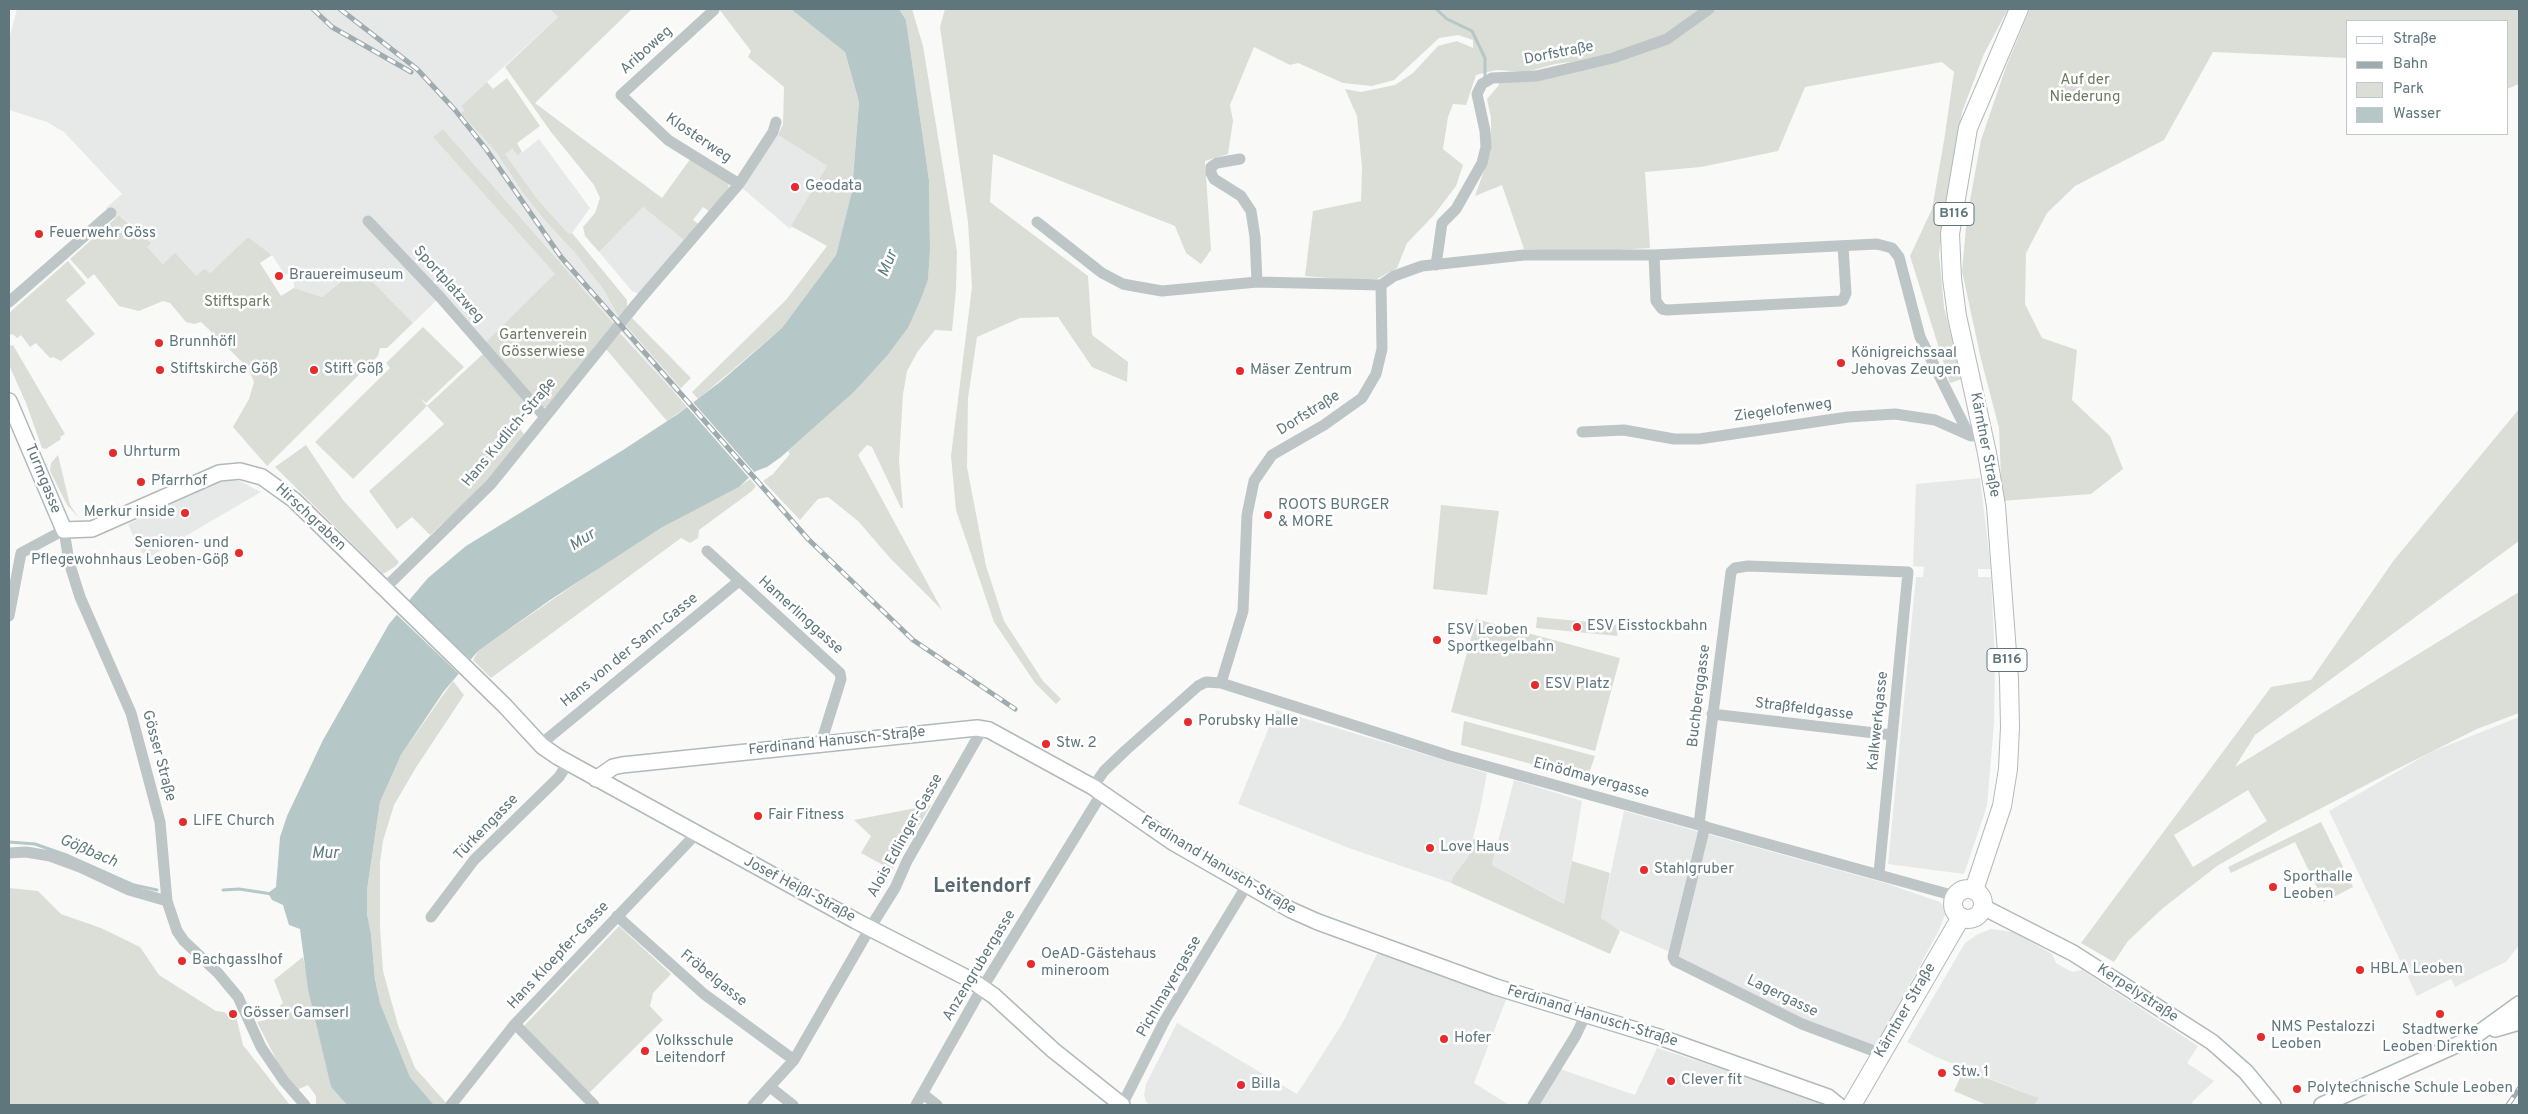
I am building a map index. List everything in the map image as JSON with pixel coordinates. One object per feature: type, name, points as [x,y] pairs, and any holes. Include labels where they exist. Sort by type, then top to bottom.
[{"type":"main road","name":"Kärntner Straße","points":[[1974,890],[2002,806],[2008,769],[2010,727],[1998,529],[1977,438],[1957,316],[1952,278],[1950,234],[1968,128],[2019,9]]},
{"type":"main road","name":"Turmgasse","points":[[9,401],[64,530]]},
{"type":"main road","name":"Hirschgraben","points":[[64,530],[92,530],[211,475],[233,471],[250,472],[274,484],[294,500],[475,677]]},
{"type":"main road","name":"Josef Heißl-Straße","points":[[475,677],[541,744],[568,763],[983,988],[1122,1105]]},
{"type":"main road","name":"Ferdinand Hanusch-Straße","points":[[596,779],[613,767],[622,765],[983,728],[996,732],[1098,790],[1174,843],[1247,885],[1291,910],[1334,929],[1496,987],[1662,1038],[1818,1094],[1838,1105]]},
{"type":"main road","points":[[1964,890],[1974,890],[1981,895],[1983,907],[1976,916],[1961,917],[1954,907],[1955,896],[1964,890]]},
{"type":"main road","name":"Kerpelystraße","points":[[1983,907],[2073,953],[2212,1042],[2246,1072],[2274,1105]]},
{"type":"main road","name":"Kärntner Straße","points":[[1852,1105],[1961,917]]},
{"type":"main road","points":[[2322,1105],[2510,1023],[2518,1012]]},
{"type":"street","name":"Dorfstraße","points":[[1436,265],[1442,223],[1456,209],[1482,162],[1486,147],[1485,131],[1477,94],[1482,84],[1492,78],[1537,76],[1613,58],[1667,39],[1709,9]]},
{"type":"street","name":"Ariboweg","points":[[621,95],[714,10]]},
{"type":"street","name":"Klosterweg","points":[[621,95],[668,140],[739,184]]},
{"type":"street","name":"Hans Kudlich-Straße","points":[[384,589],[491,484],[544,416],[739,184],[773,132],[776,122]]},
{"type":"street","points":[[1240,159],[1218,163],[1212,167],[1211,173],[1214,178],[1240,196],[1251,211],[1257,282]]},
{"type":"street","points":[[9,302],[111,214]]},
{"type":"street","name":"Sportplatzweg","points":[[368,221],[440,297],[544,416]]},
{"type":"street","points":[[1037,222],[1102,273],[1123,284],[1162,291],[1257,282],[1381,285],[1394,276],[1422,266],[1524,255],[1654,255],[1876,244],[1892,248],[1899,257],[1920,337],[1977,438]]},
{"type":"street","points":[[1654,255],[1656,301],[1662,309],[1840,302],[1846,293],[1842,246]]},
{"type":"street","name":"Dorfstraße","points":[[1221,683],[1243,611],[1247,515],[1254,481],[1272,455],[1324,425],[1362,398],[1376,374],[1382,349],[1381,285]]},
{"type":"street","name":"Ziegelofenweg","points":[[1582,432],[1624,430],[1674,439],[1699,438],[1848,417],[1895,414],[1935,420],[1977,438]]},
{"type":"street","points":[[9,616],[21,553],[64,530]]},
{"type":"street","name":"Gösser Straße","points":[[64,530],[69,562],[80,597],[131,713],[160,822],[167,894],[177,931],[184,941],[218,974],[238,997],[262,1047],[284,1081],[305,1105]]},
{"type":"street","name":"Hamerlinggasse","points":[[707,551],[840,673],[841,679],[820,744]]},
{"type":"street","name":"Buchberggasse","points":[[1674,959],[1702,825],[1712,714],[1729,577],[1732,570],[1748,566],[1908,572]]},
{"type":"street","name":"Kalkwerkgasse","points":[[1878,873],[1908,572]]},
{"type":"street","name":"Hans von der Sann-Gasse","points":[[541,744],[739,581]]},
{"type":"street","points":[[1098,790],[1104,771],[1198,686],[1206,682],[1221,683]]},
{"type":"street","name":"Einödmayergasse","points":[[1221,683],[1450,756],[1878,873],[1955,896]]},
{"type":"street","name":"Straßfeldgasse","points":[[1712,714],[1892,735]]},
{"type":"street","name":"Alois Edlinger-Gasse","points":[[753,1105],[794,1060],[895,888],[907,860],[983,728]]},
{"type":"street","name":"Türkengasse","points":[[431,917],[474,860],[559,777],[568,763]]},
{"type":"street","name":"Anzengrubergasse","points":[[916,1105],[1098,790]]},
{"type":"street","name":"Hans Kloepfer-Gasse","points":[[451,1105],[515,1024],[696,834]]},
{"type":"street","points":[[9,854],[26,852],[50,856],[80,867],[129,890],[167,894]]},
{"type":"street","name":"Pichlmayergasse","points":[[1122,1105],[1166,1020],[1247,885]]},
{"type":"street","name":"Fröbelgasse","points":[[617,916],[704,994],[794,1060]]},
{"type":"street","name":"Lagergasse","points":[[1674,959],[1759,1003],[1825,1034],[1882,1054]]},
{"type":"street","points":[[1533,1105],[1576,1035],[1586,1014]]},
{"type":"street","points":[[515,1024],[594,1105]]},
{"type":"street","points":[[770,1087],[793,1105]]},
{"type":"street","points":[[923,1094],[937,1105]]},
{"type":"shaded area","points":[[17,9],[550,9],[558,17],[461,106],[464,111],[462,113],[496,152],[521,191],[575,253],[603,289],[619,319],[681,388],[675,393],[443,129],[433,137],[556,275],[485,343],[442,295],[413,323],[367,276],[348,275],[322,297],[294,288],[294,282],[287,274],[285,275],[272,255],[248,237],[210,273],[196,276],[163,264],[147,247],[149,241],[120,215],[115,219],[106,208],[122,194],[64,132],[47,122],[9,110],[9,40]]},
{"type":"shaded area","points":[[778,135],[827,166],[790,229],[741,187]]},
{"type":"shaded area","points":[[539,139],[590,208],[572,233],[569,234],[538,200],[505,154],[512,149],[518,156]]},
{"type":"shaded area","points":[[643,207],[685,241],[639,294],[632,291],[599,252]]},
{"type":"shaded area","points":[[1980,478],[1991,569],[1978,569],[1978,577],[1991,577],[1995,659],[1994,723],[1987,806],[1964,874],[1888,864],[1916,577],[1923,577],[1924,567],[1913,566],[1916,484]]},
{"type":"shaded area","points":[[230,480],[240,481],[261,492],[148,558],[138,548],[128,524],[216,483]]},
{"type":"shaded area","points":[[1276,710],[1487,773],[1468,857],[1454,875],[1451,883],[1349,848],[1238,804]]},
{"type":"shaded area","points":[[2519,717],[2519,945],[2506,962],[2455,987],[2451,979],[2417,996],[2329,811],[2431,752]]},
{"type":"shaded area","points":[[1514,780],[1582,801],[1565,904],[1492,865]]},
{"type":"shaded area","points":[[1624,811],[1885,883],[1940,902],[1944,907],[1945,915],[1939,930],[1877,1045],[1860,1044],[1799,1019],[1683,963],[1668,951],[1610,926],[1601,918]]},
{"type":"shaded area","points":[[1991,929],[2013,932],[2052,954],[2056,963],[2072,972],[2082,970],[2198,1046],[2187,1063],[2214,1081],[2192,1102],[2193,1105],[2034,1105],[2038,1098],[1936,1057],[1907,1042],[1965,943],[1978,934]]},
{"type":"shaded area","points":[[1378,952],[1507,997],[1474,1083],[1509,1105],[1150,1105],[1146,1102],[1144,1095],[1146,1084],[1177,1023],[1297,1094],[1342,1024]]},
{"type":"shaded area","points":[[1657,1048],[1823,1101],[1830,1105],[1537,1105],[1560,1069],[1635,1095]]},
{"type":"green space","points":[[550,9],[632,9],[535,103],[662,198],[691,158],[729,183],[728,189],[710,212],[703,207],[693,220],[700,225],[685,241],[643,207],[599,252],[585,236],[583,227],[595,213],[600,198],[594,185],[551,132],[505,67],[558,17]]},
{"type":"green space","points":[[719,9],[791,9],[795,11],[845,52],[859,102],[852,191],[836,255],[782,328],[698,399],[692,392],[786,300],[827,246],[791,226],[827,166],[778,135],[783,124],[784,87],[748,57],[751,51]]},
{"type":"green space","points":[[899,9],[912,9],[923,46],[957,252],[956,289],[952,331],[935,330],[918,351],[907,371],[903,394],[899,461],[903,508],[901,508],[872,447],[867,445],[858,455],[942,610],[890,558],[858,521],[828,497],[818,499],[800,520],[763,481],[773,474],[790,454],[788,451],[854,392],[887,356],[908,328],[928,280],[930,250],[929,180],[906,20]]},
{"type":"green space","points":[[945,9],[1703,9],[1676,29],[1652,41],[1586,60],[1555,64],[1526,72],[1496,70],[1476,75],[1466,105],[1453,104],[1448,117],[1443,149],[1463,165],[1456,186],[1434,215],[1407,243],[1397,268],[1377,279],[1359,281],[1305,276],[1313,211],[1361,201],[1362,167],[1357,116],[1345,89],[1361,92],[1395,85],[1413,73],[1438,46],[1457,41],[1473,48],[1473,40],[1458,35],[1439,38],[1394,80],[1372,86],[1343,83],[1298,63],[1290,65],[1254,47],[1230,105],[1233,121],[1228,154],[1205,161],[1211,250],[1201,264],[1186,253],[1175,226],[993,154],[990,202],[1088,276],[1092,335],[1128,362],[1127,382],[1092,367],[1058,317],[1020,318],[977,337],[968,398],[967,467],[986,566],[1004,621],[1043,681],[1061,699],[1056,704],[1035,683],[994,622],[956,510],[951,456],[972,287],[968,222],[940,27]]},
{"type":"green space","points":[[1716,9],[2008,9],[1984,54],[1962,112],[1939,254],[1944,307],[1962,379],[1950,383],[1910,256],[1932,209],[1944,141],[1954,72],[1942,62],[1805,87],[1778,151],[1701,167],[1645,172],[1650,248],[1583,252],[1524,249],[1502,185],[1475,196],[1491,151],[1491,118],[1487,99],[1499,85],[1497,79],[1674,39]]},
{"type":"green space","name":"Auf der Niederung","points":[[2030,9],[2519,9],[2519,84],[2508,89],[2508,20],[2346,20],[2346,58],[2213,52],[2164,140],[2075,186],[2047,213],[2026,253],[2025,304],[2042,338],[2077,350],[2072,400],[2110,436],[2123,469],[2091,494],[2002,501],[1999,428],[1981,359],[1962,271],[1967,217],[1981,140],[2006,67]]},
{"type":"green space","points":[[507,78],[540,126],[517,143],[522,152],[518,156],[512,149],[505,154],[538,200],[569,234],[572,233],[627,300],[627,310],[619,318],[603,289],[575,253],[522,192],[496,152],[461,113],[464,111],[461,106],[487,82],[493,89]]},
{"type":"green space","name":"Gartenverein Gösserwiese","points":[[443,129],[614,324],[546,407],[542,408],[485,343],[555,274],[433,137]]},
{"type":"green space","name":"Stiftspark","points":[[119,215],[151,243],[147,247],[163,264],[175,253],[196,276],[204,269],[210,273],[248,237],[272,255],[260,263],[281,296],[294,288],[322,297],[349,275],[367,276],[413,323],[387,348],[380,348],[378,356],[267,466],[233,427],[249,399],[254,382],[248,368],[201,322],[194,324],[186,322],[170,303],[163,301],[139,311],[119,306],[94,274],[88,279],[70,259]]},
{"type":"green space","points":[[68,261],[86,283],[66,300],[95,334],[61,361],[53,357],[50,358],[36,343],[30,347],[21,335],[17,338],[9,334],[9,313]]},
{"type":"green space","points":[[632,318],[691,378],[681,388],[626,326]]},
{"type":"green space","points":[[423,327],[464,367],[426,403],[420,398],[427,406],[353,479],[315,442],[390,368],[386,363]]},
{"type":"green space","points":[[620,333],[687,407],[667,421],[606,349]]},
{"type":"green space","points":[[13,345],[65,434],[46,449],[42,448],[26,403],[9,365],[9,346]]},
{"type":"green space","points":[[484,353],[532,408],[517,425],[524,434],[494,476],[430,535],[412,517],[397,529],[369,491],[444,424],[427,406]]},
{"type":"green space","points":[[2519,409],[2519,541],[2255,735],[2235,767],[2519,592],[2519,713],[2477,729],[2393,771],[2279,830],[2217,866],[2163,908],[2128,941],[2114,962],[2081,943],[2271,687],[2311,680],[2394,560]],"holes":[[[2248,790],[2267,821],[2193,867],[2174,835]]]},
{"type":"green space","points":[[306,445],[343,500],[399,562],[396,566],[383,574],[275,467]]},
{"type":"green space","points":[[58,455],[70,505],[79,518],[67,505],[50,471],[51,463]]},
{"type":"green space","points":[[750,479],[756,486],[752,491],[699,530],[698,538],[690,543],[681,538],[491,678],[473,660],[478,651],[606,563],[661,528],[739,487]]},
{"type":"green space","points":[[1441,505],[1499,511],[1487,595],[1433,589]]},
{"type":"green space","name":"ESV Eisstockbahn","points":[[1537,617],[1618,625],[1617,636],[1536,628]]},
{"type":"green space","name":"ESV Platz","points":[[1476,619],[1620,658],[1595,751],[1451,712]]},
{"type":"green space","points":[[453,681],[464,695],[415,769],[394,805],[383,841],[380,862],[380,927],[383,971],[398,1025],[415,1068],[448,1105],[434,1105],[410,1077],[380,1003],[367,914],[367,890],[380,802],[401,755]]},
{"type":"green space","points":[[1464,721],[1595,756],[1587,779],[1461,745]]},
{"type":"green space","points":[[931,805],[892,870],[861,853],[871,836],[854,820]]},
{"type":"green space","points":[[2321,822],[2353,887],[2324,902],[2295,842],[2231,873],[2228,867]]},
{"type":"green space","points":[[1473,839],[1497,844],[1492,865],[1564,904],[1572,861],[1610,873],[1601,918],[1620,931],[1610,954],[1451,883],[1454,875],[1468,857]]},
{"type":"green space","points":[[9,888],[38,891],[61,914],[101,928],[140,947],[159,975],[216,1011],[224,1012],[233,1018],[236,1016],[243,1045],[290,1105],[9,1105]]},
{"type":"green space","points":[[619,926],[671,974],[653,993],[650,1006],[663,1020],[588,1094],[524,1026]]},
{"type":"green space","points":[[303,957],[331,1087],[347,1105],[316,1105],[316,1096],[308,1085],[297,1090],[278,1063],[257,1022],[265,1020],[283,1003],[274,980]]},
{"type":"green space","points":[[1964,1069],[2039,1098],[2034,1105],[1987,1105],[1954,1091]]},
{"type":"water","name":"Mur","points":[[791,9],[899,9],[906,20],[929,180],[930,250],[928,280],[920,301],[908,328],[887,356],[854,392],[781,457],[767,467],[756,471],[739,487],[661,528],[550,600],[478,651],[444,691],[401,755],[380,802],[367,890],[367,914],[380,1003],[410,1077],[434,1105],[347,1105],[331,1087],[308,989],[300,929],[289,925],[283,905],[272,900],[268,893],[276,887],[280,837],[287,816],[323,740],[389,624],[428,578],[466,546],[623,450],[678,414],[720,382],[782,328],[836,255],[852,191],[859,102],[845,52]]},
{"type":"pier","points":[[692,401],[756,474],[750,479],[687,407],[686,405]]},
{"type":"pier","points":[[407,599],[473,662],[461,676],[395,613]]},
{"type":"waterway","points":[[1436,9],[1447,19],[1472,31],[1485,58],[1485,78]]},
{"type":"waterway","name":"Gößbach","points":[[9,842],[35,844],[69,856],[134,885],[157,890]]},
{"type":"waterway","name":"Gößbach","points":[[223,890],[239,889],[272,894]]},
{"type":"railway","points":[[313,9],[332,27],[411,72]]},
{"type":"railway","points":[[340,9],[417,69],[455,110],[486,149],[561,257],[808,539],[913,640],[1015,709]]},
{"type":"railway","points":[[2508,1105],[2519,1089]]},
{"type":"place","name":"Geodata","points":[[795,187]]},
{"type":"place","name":"Feuerwehr Göss","points":[[39,234]]},
{"type":"place","name":"Brauereimuseum","points":[[279,276]]},
{"type":"place","name":"Brunnhöfl","points":[[159,343]]},
{"type":"place","name":"Königreichssaal Jehovas Zeugen","points":[[1841,363]]},
{"type":"place","name":"Stiftskirche Göß","points":[[160,370]]},
{"type":"place","name":"Stift Göß","points":[[314,370]]},
{"type":"place","name":"Mäser Zentrum","points":[[1240,371]]},
{"type":"place","name":"Uhrturm","points":[[113,453]]},
{"type":"place","name":"Pfarrhof","points":[[141,482]]},
{"type":"place","name":"Merkur inside","points":[[185,513]]},
{"type":"place","name":"ROOTS BURGER & MORE","points":[[1268,515]]},
{"type":"place","name":"Senioren- und Pflegewohnhaus Leoben-Göß","points":[[239,553]]},
{"type":"place","name":"ESV Eisstockbahn","points":[[1577,627]]},
{"type":"place","name":"ESV Leoben Sportkegelbahn","points":[[1437,640]]},
{"type":"place","name":"ESV Platz","points":[[1535,685]]},
{"type":"place","name":"Porubsky Halle","points":[[1188,722]]},
{"type":"place","name":"Stw. 2","points":[[1046,744]]},
{"type":"place","name":"Fair Fitness","points":[[758,816]]},
{"type":"place","name":"LIFE Church","points":[[183,822]]},
{"type":"place","name":"Love Haus","points":[[1430,848]]},
{"type":"place","name":"Stahlgruber","points":[[1644,870]]},
{"type":"place","name":"Sporthalle Leoben","points":[[2273,887]]},
{"type":"place","name":"Bachgasslhof","points":[[182,961]]},
{"type":"place","name":"OeAD-Gästehaus mineroom","points":[[1031,964]]},
{"type":"place","name":"HBLA Leoben","points":[[2360,970]]},
{"type":"place","name":"Gösser Gamserl","points":[[233,1014]]},
{"type":"place","name":"Stadtwerke Leoben Direktion","points":[[2440,1014]]},
{"type":"place","name":"NMS Pestalozzi Leoben","points":[[2261,1037]]},
{"type":"place","name":"Hofer","points":[[1444,1039]]},
{"type":"place","name":"Volksschule Leitendorf","points":[[645,1051]]},
{"type":"place","name":"Stw. 1","points":[[1942,1073]]},
{"type":"place","name":"Clever fit","points":[[1671,1081]]},
{"type":"place","name":"Billa","points":[[1241,1085]]},
{"type":"place","name":"Polytechnische Schule Leoben","points":[[2297,1089]]},
{"type":"district","name":"Leitendorf","points":[[982,888]]}]
